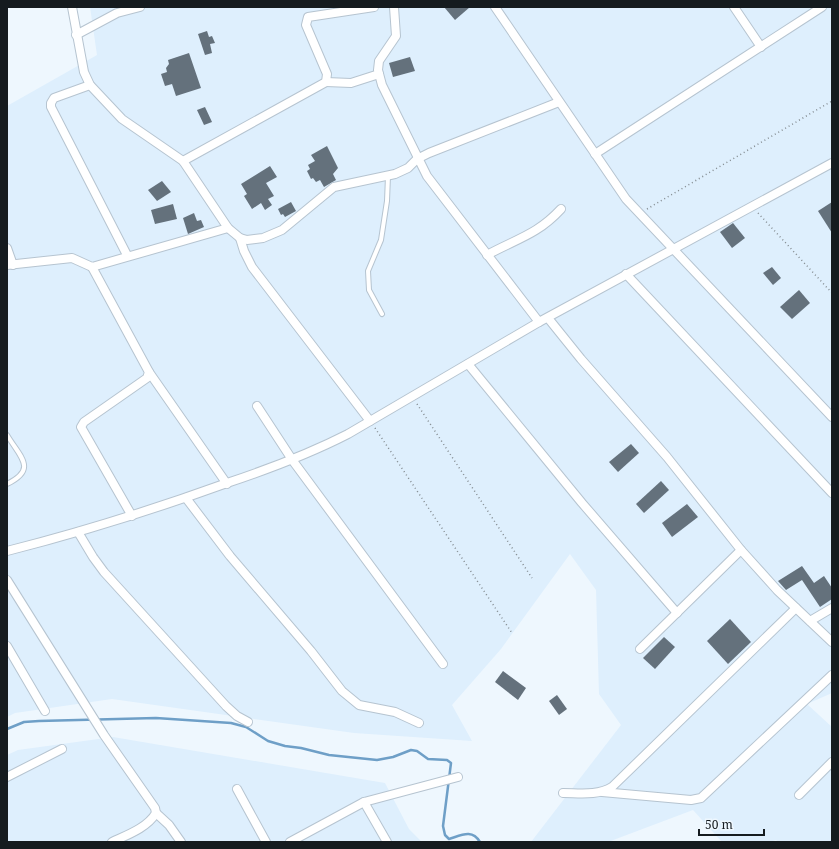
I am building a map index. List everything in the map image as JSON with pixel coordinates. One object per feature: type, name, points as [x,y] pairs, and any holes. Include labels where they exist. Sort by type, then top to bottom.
[{"type":"street","points":[[72,7],[84,72],[90,85],[122,119],[183,161],[228,228],[240,238],[247,240],[263,238],[282,230],[334,187],[388,176],[408,168],[417,159],[560,102]]},
{"type":"street","points":[[76,35],[117,13],[140,7]]},
{"type":"street","points":[[326,82],[327,74],[306,25],[307,18],[310,15],[374,7]]},
{"type":"street","points":[[394,7],[396,36],[379,61],[379,74],[382,85],[417,159],[440,194],[539,322]]},
{"type":"street","points":[[495,7],[595,154],[639,214],[832,417]]},
{"type":"street","points":[[734,7],[761,46]]},
{"type":"street","points":[[595,154],[822,7]]},
{"type":"street","points":[[183,161],[326,82],[351,83],[379,74]]},
{"type":"street","points":[[90,85],[54,98],[51,103],[127,255]]},
{"type":"street","points":[[7,552],[132,516],[227,484],[321,448],[412,397],[539,322],[832,163]]},
{"type":"street","points":[[487,255],[502,246],[522,239],[540,228],[561,209]]},
{"type":"street","points":[[92,267],[127,255],[228,228]]},
{"type":"street","points":[[240,238],[244,251],[252,267],[370,421]]},
{"type":"street","points":[[7,248],[10,265],[72,258],[92,267],[149,372],[227,484]]},
{"type":"street","points":[[626,274],[832,494]]},
{"type":"street","points":[[548,318],[581,359],[667,457],[741,550],[796,608],[832,642]]},
{"type":"street","points":[[468,364],[582,503],[677,613]]},
{"type":"street","points":[[132,516],[82,427],[84,422],[147,378],[149,372]]},
{"type":"street","points":[[257,406],[293,460],[443,664]]},
{"type":"street","points":[[186,498],[230,556],[311,651],[342,691],[359,705],[395,712],[420,723]]},
{"type":"street","points":[[78,532],[104,572],[226,706],[237,716],[248,722]]},
{"type":"street","points":[[640,649],[741,550]]},
{"type":"street","points":[[7,580],[104,735],[146,792],[156,813],[169,825],[181,842]]},
{"type":"street","points":[[602,792],[612,787],[621,779],[680,719],[796,608]]},
{"type":"street","points":[[810,622],[832,608]]},
{"type":"street","points":[[7,646],[45,711]]},
{"type":"street","points":[[563,793],[602,792],[691,800],[701,798],[832,675]]},
{"type":"street","points":[[7,777],[62,749]]},
{"type":"street","points":[[800,795],[832,762]]},
{"type":"street","points":[[290,842],[364,802],[458,777]]},
{"type":"street","points":[[238,789],[266,842]]},
{"type":"street","points":[[364,802],[387,842]]},
{"type":"street","points":[[112,842],[137,830],[153,819],[156,813]]},
{"type":"lane","points":[[382,314],[369,290],[368,271],[381,240],[388,201],[388,176]]},
{"type":"lane","points":[[7,435],[24,463],[25,469],[22,475],[7,484]]},
{"type":"path","points":[[639,214],[832,100]]},
{"type":"path","points":[[751,206],[832,293]]},
{"type":"path","points":[[412,397],[532,578]]},
{"type":"path","points":[[370,421],[512,633]]},
{"type":"shaded area","points":[[90,7],[832,7],[832,693],[807,704],[832,727],[832,842],[778,842],[776,840],[770,842],[722,842],[693,810],[608,842],[531,842],[621,725],[599,694],[596,590],[570,554],[501,649],[452,705],[472,741],[354,733],[112,699],[15,713],[7,717],[7,106],[97,55]]},
{"type":"shaded area","points":[[113,737],[385,783],[409,829],[422,842],[7,842],[7,755],[18,750]]},
{"type":"building","points":[[444,7],[470,7],[455,20]]},
{"type":"building","points":[[207,31],[209,37],[212,36],[215,43],[210,44],[212,53],[205,55],[198,34]]},
{"type":"building","points":[[189,53],[201,88],[176,96],[172,84],[165,86],[161,74],[167,72],[166,68],[169,64],[168,60]]},
{"type":"building","points":[[410,57],[415,71],[393,77],[389,63]]},
{"type":"building","points":[[205,107],[212,122],[204,125],[197,110]]},
{"type":"building","points":[[327,146],[338,168],[333,174],[336,180],[324,187],[320,180],[316,182],[313,178],[311,179],[307,171],[310,169],[308,165],[315,161],[311,155]]},
{"type":"building","points":[[270,166],[277,177],[266,183],[274,196],[268,199],[272,205],[265,210],[261,203],[252,209],[244,196],[247,194],[241,184]]},
{"type":"building","points":[[162,181],[171,192],[157,201],[148,190]]},
{"type":"building","points":[[291,202],[296,211],[285,217],[283,214],[281,215],[278,209]]},
{"type":"building","points":[[832,202],[832,233],[818,211]]},
{"type":"building","points":[[173,204],[177,219],[155,224],[151,210]]},
{"type":"building","points":[[194,213],[197,221],[201,220],[204,227],[188,234],[183,218]]},
{"type":"building","points":[[733,223],[745,238],[732,248],[720,232]]},
{"type":"building","points":[[772,267],[781,278],[773,285],[763,273]]},
{"type":"building","points":[[799,290],[810,303],[792,319],[780,307]]},
{"type":"building","points":[[631,444],[639,453],[618,472],[609,462]]},
{"type":"building","points":[[661,481],[669,490],[644,513],[636,504]]},
{"type":"building","points":[[687,504],[698,517],[672,537],[662,523]]},
{"type":"building","points":[[802,566],[814,583],[824,576],[832,588],[832,599],[820,607],[802,580],[786,590],[778,581]]},
{"type":"building","points":[[730,619],[751,642],[728,664],[707,641]]},
{"type":"building","points":[[664,637],[675,647],[655,669],[643,658]]},
{"type":"building","points":[[503,671],[526,688],[518,700],[495,682]]},
{"type":"building","points":[[557,695],[567,709],[559,715],[549,701]]},
{"type":"waterway","points":[[7,729],[24,722],[156,718],[231,723],[246,727],[268,741],[329,755],[377,760],[393,757],[411,750],[417,751],[428,759],[447,760],[451,763],[443,826],[445,835],[449,839],[470,834],[474,835],[480,842]]}]
